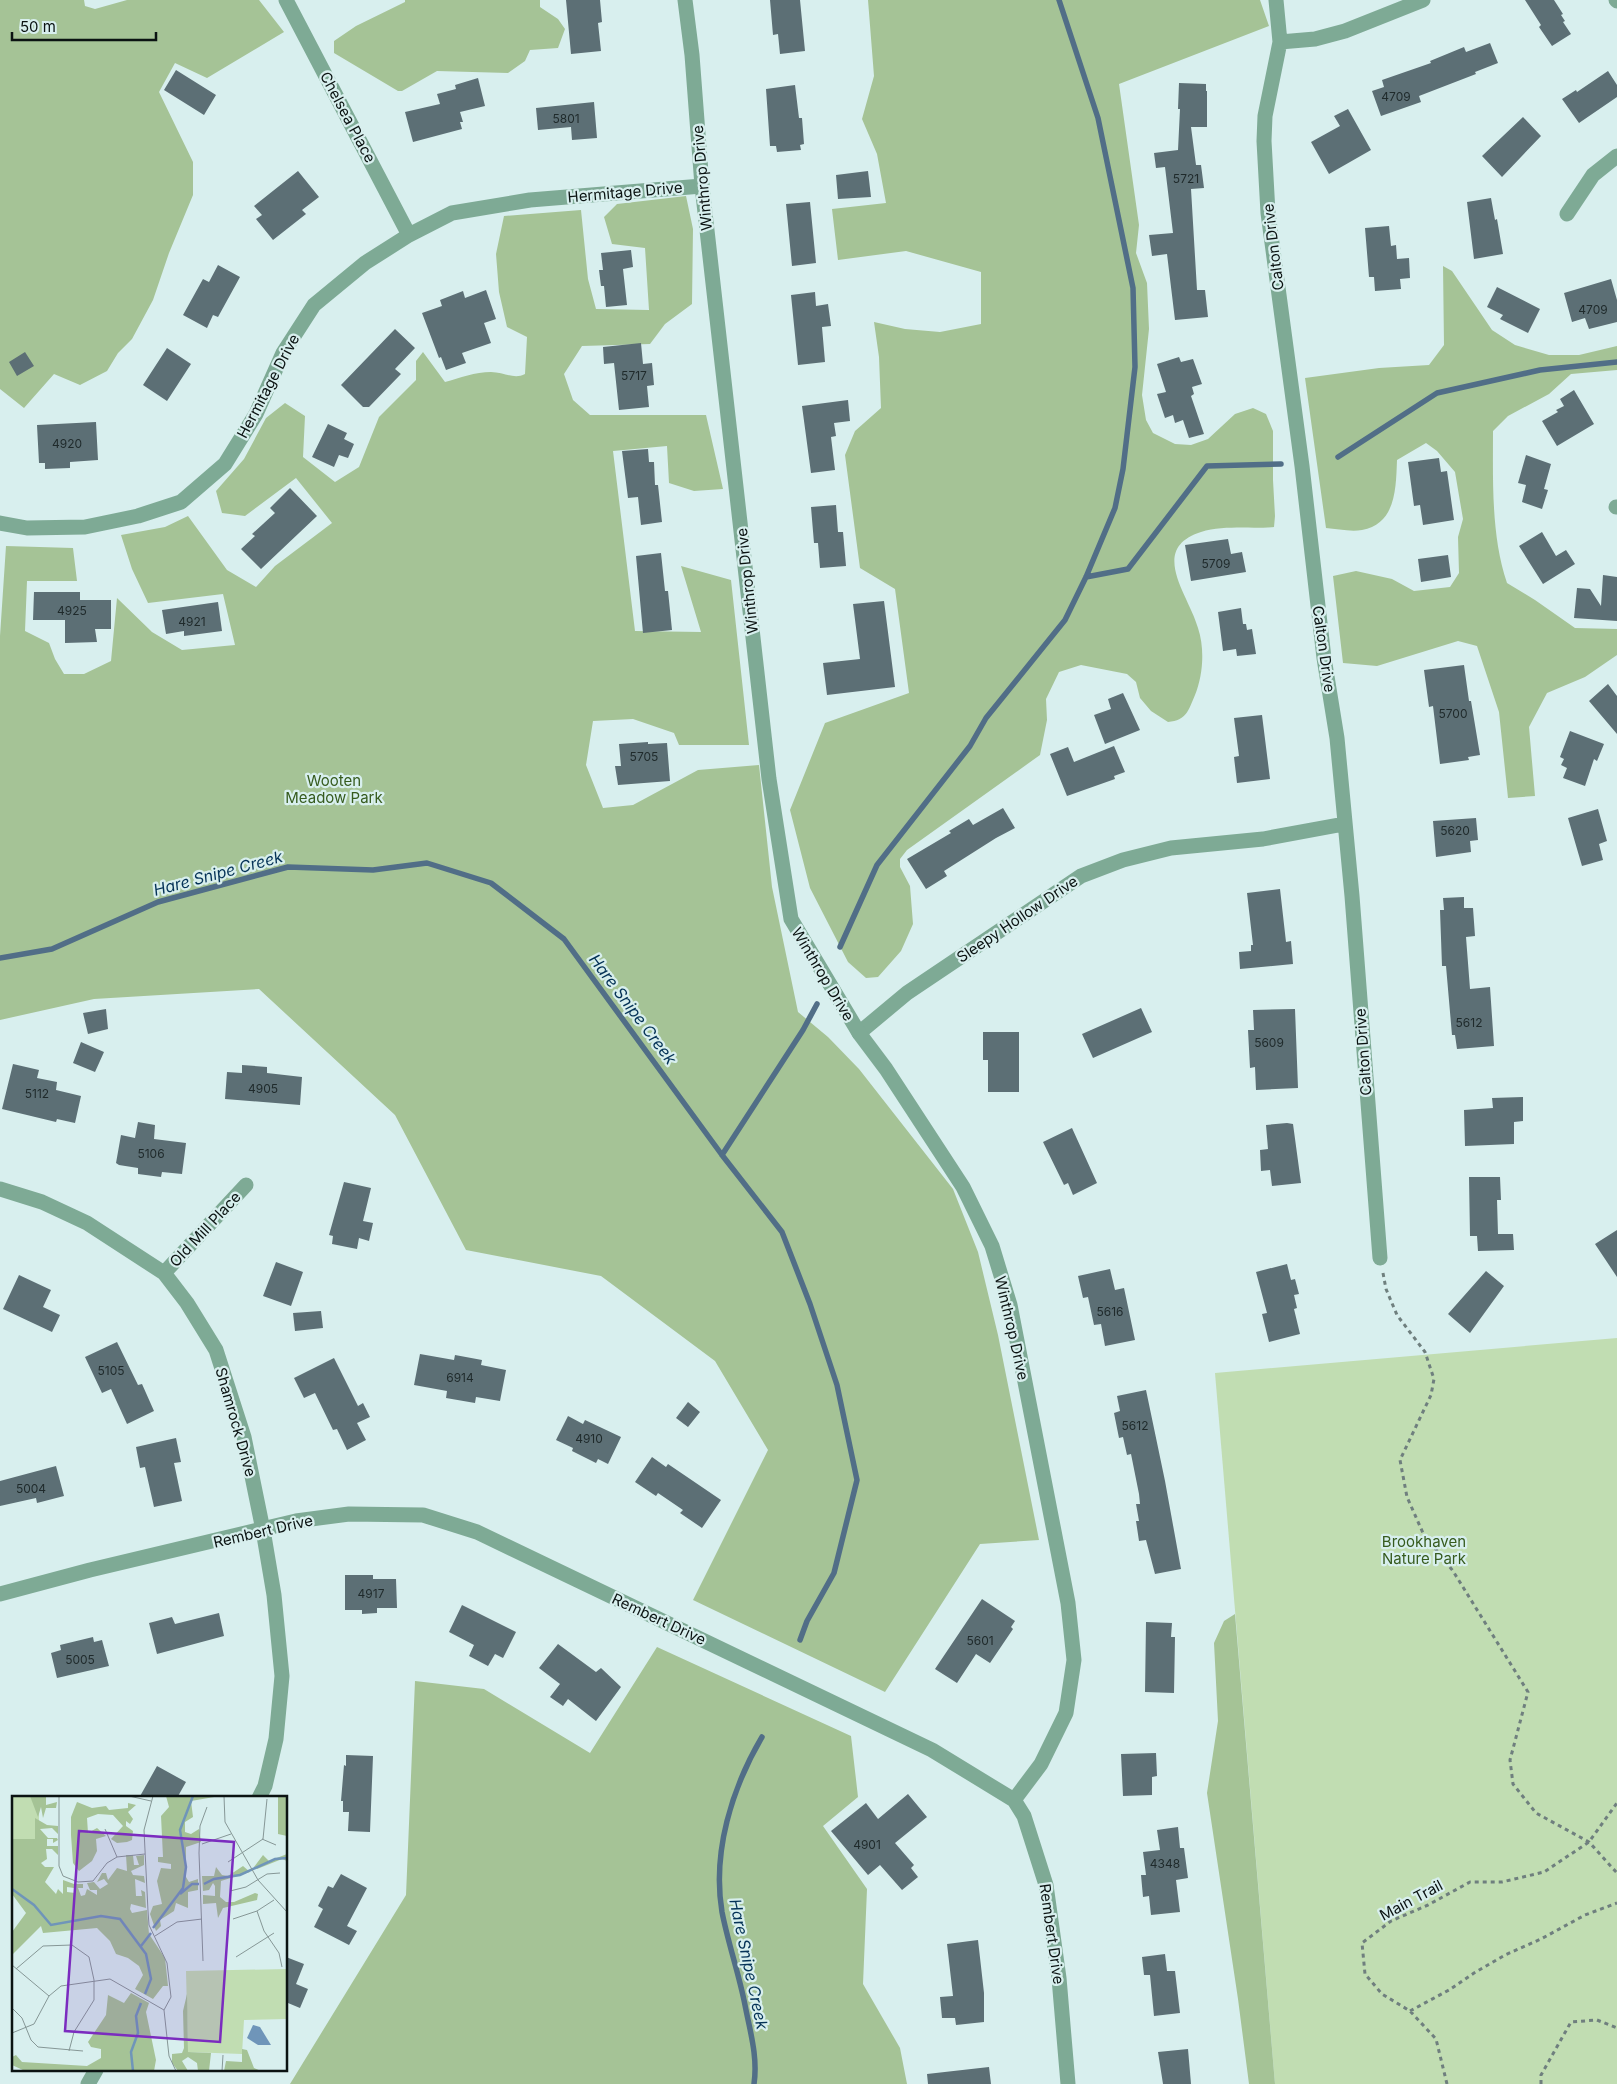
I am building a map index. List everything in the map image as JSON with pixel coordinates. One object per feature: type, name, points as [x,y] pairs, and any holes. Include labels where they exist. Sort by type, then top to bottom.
[{"type":"street","name":"Chelsea Place","points":[[286,0],[409,235]]},
{"type":"street","name":"Winthrop Drive","points":[[685,0],[692,55],[702,186],[768,771],[791,919],[859,1033],[886,1068],[962,1187],[992,1246],[1010,1305],[1068,1603],[1074,1660],[1066,1713],[1041,1764],[1014,1800]]},
{"type":"street","name":"Calton Drive","points":[[1276,0],[1280,42],[1265,116],[1264,141],[1268,213],[1302,466],[1324,658],[1337,738],[1352,896],[1380,1258]]},
{"type":"street","points":[[1280,42],[1315,39],[1346,31],[1423,0]]},
{"type":"street","points":[[1567,214],[1594,175],[1617,156]]},
{"type":"street","name":"Hermitage Drive","points":[[0,523],[27,528],[85,526],[138,516],[181,502],[225,464],[256,414],[283,353],[314,305],[365,263],[409,235],[452,213],[530,200],[702,186]]},
{"type":"street","name":"Sleepy Hollow Drive","points":[[859,1033],[907,993],[1081,876],[1123,860],[1171,848],[1263,839],[1344,824]]},
{"type":"street","name":"Old Mill Place","points":[[164,1273],[246,1185]]},
{"type":"street","name":"Shamrock Drive","points":[[0,1189],[42,1202],[87,1223],[164,1273],[187,1303],[216,1350],[244,1437],[263,1530],[274,1596],[282,1676],[276,1739],[265,1786],[260,1796]]},
{"type":"street","name":"Rembert Drive","points":[[0,1594],[90,1570],[296,1522],[349,1514],[423,1514],[476,1532],[932,1750],[1014,1800],[1024,1816],[1046,1885],[1059,1978],[1068,2084]]},
{"type":"street","points":[[88,2084],[95,2072]]},
{"type":"path","points":[[1380,1258],[1386,1289],[1397,1315],[1425,1352],[1434,1379],[1431,1396],[1400,1460],[1407,1497],[1423,1533],[1453,1571],[1470,1602],[1528,1692],[1510,1760],[1513,1784],[1536,1813],[1589,1842],[1617,1872]]},
{"type":"path","name":"Main Trail","points":[[1447,2084],[1436,2040],[1410,2011],[1382,1994],[1365,1974],[1362,1943],[1391,1921],[1428,1905],[1470,1882],[1502,1882],[1544,1872],[1589,1842],[1617,1803]]},
{"type":"path","points":[[1410,2011],[1449,1990],[1505,1954],[1541,1939],[1585,1915],[1617,1903]]},
{"type":"path","points":[[1541,2084],[1541,2075],[1571,2022],[1597,2020],[1617,2028]]},
{"type":"green space","points":[[0,0],[84,0],[85,6],[95,9],[127,0],[259,0],[284,32],[207,78],[175,63],[159,92],[193,162],[193,195],[169,253],[153,300],[132,339],[118,353],[107,371],[80,385],[54,374],[24,408],[0,389]]},
{"type":"green space","points":[[405,0],[540,0],[540,7],[558,19],[565,29],[558,48],[530,50],[525,61],[508,73],[437,71],[402,91],[398,91],[334,53],[334,41],[356,26],[405,2]]},
{"type":"green space","points":[[868,0],[1260,0],[1269,26],[1119,84],[1139,225],[1136,253],[1147,283],[1149,329],[1142,395],[1146,420],[1153,433],[1175,444],[1191,445],[1208,439],[1235,414],[1253,408],[1266,414],[1273,431],[1275,516],[1274,527],[1228,528],[1201,532],[1185,540],[1177,550],[1174,561],[1176,574],[1198,628],[1202,645],[1198,687],[1186,714],[1179,719],[1168,722],[1151,711],[1140,698],[1136,682],[1127,674],[1081,665],[1059,672],[1046,699],[1047,720],[1040,755],[907,850],[900,859],[900,867],[910,886],[913,924],[901,951],[878,977],[866,978],[848,962],[810,888],[790,810],[825,723],[909,693],[895,589],[860,568],[845,455],[855,431],[881,408],[879,357],[874,322],[905,329],[940,332],[981,324],[981,272],[906,251],[838,260],[832,209],[886,203],[877,154],[862,119],[874,76]]},
{"type":"green space","name":"Wooten Meadow Park","points":[[686,196],[693,229],[692,304],[665,324],[650,344],[582,346],[564,374],[573,400],[590,415],[706,415],[723,489],[694,491],[669,483],[667,446],[613,451],[635,631],[701,632],[681,566],[731,580],[749,745],[679,745],[674,733],[633,719],[593,721],[586,765],[603,808],[633,805],[698,770],[759,765],[772,887],[798,1012],[828,1037],[859,1069],[953,1189],[978,1252],[998,1335],[1039,1540],[980,1544],[885,1692],[693,1600],[768,1450],[715,1361],[601,1276],[466,1250],[395,1115],[259,989],[94,999],[0,1020],[0,636],[6,546],[73,548],[77,581],[27,581],[25,631],[49,643],[55,659],[64,674],[84,674],[111,661],[117,598],[152,632],[182,650],[235,645],[223,594],[148,603],[132,569],[121,535],[165,527],[188,516],[227,570],[256,587],[275,566],[332,523],[296,478],[245,516],[222,513],[216,491],[244,459],[266,418],[285,403],[305,416],[303,457],[335,482],[359,467],[379,417],[416,380],[416,361],[423,352],[445,382],[485,372],[496,372],[513,376],[525,374],[527,337],[507,327],[499,292],[496,254],[504,216],[581,210],[588,279],[596,309],[649,310],[645,248],[612,244],[604,217],[617,204]]},
{"type":"green space","points":[[1443,266],[1452,271],[1492,330],[1515,345],[1549,355],[1579,355],[1617,346],[1617,370],[1571,374],[1549,394],[1508,416],[1493,431],[1494,508],[1498,546],[1507,583],[1575,628],[1617,629],[1617,655],[1585,677],[1547,693],[1529,727],[1535,796],[1508,798],[1499,712],[1477,646],[1458,641],[1377,666],[1343,663],[1333,576],[1356,571],[1392,579],[1414,591],[1450,587],[1459,573],[1458,537],[1463,519],[1455,472],[1437,451],[1426,443],[1397,460],[1396,482],[1392,503],[1388,513],[1382,520],[1362,530],[1349,531],[1326,528],[1305,378],[1379,368],[1429,365],[1444,345]]},
{"type":"green space","name":"Brookhaven Nature Park","points":[[1617,1338],[1617,2084],[1275,2084],[1215,1373]]},
{"type":"green space","points":[[1235,1614],[1275,2084],[1249,2084],[1207,1793],[1218,1721],[1214,1643],[1224,1621]]},
{"type":"green space","points":[[657,1647],[851,1736],[858,1797],[823,1826],[867,1889],[863,1984],[900,2048],[907,2084],[290,2084],[406,1895],[415,1681],[484,1689],[590,1753]]},
{"type":"building","points":[[566,0],[600,0],[602,22],[598,23],[601,51],[571,54]]},
{"type":"building","points":[[770,0],[800,0],[805,51],[780,54],[778,34],[773,35]]},
{"type":"building","points":[[1525,0],[1554,0],[1563,14],[1561,15],[1565,21],[1563,22],[1571,34],[1552,46],[1539,27],[1541,25]]},
{"type":"building","points":[[1490,43],[1498,63],[1475,72],[1476,74],[1419,96],[1421,102],[1381,116],[1372,91],[1384,87],[1382,80],[1431,63],[1430,61],[1464,47],[1466,52]]},
{"type":"building","points":[[176,70],[216,95],[204,115],[164,90]]},
{"type":"building","points":[[1608,71],[1617,85],[1617,97],[1579,123],[1562,99],[1576,90],[1577,92]]},
{"type":"building","points":[[478,78],[485,106],[460,112],[463,122],[460,122],[462,129],[413,142],[405,112],[440,104],[437,94],[456,89],[455,85]]},
{"type":"building","points":[[1179,83],[1206,84],[1207,91],[1207,127],[1191,127],[1196,165],[1201,165],[1204,188],[1191,189],[1197,290],[1205,290],[1208,317],[1175,320],[1167,254],[1152,256],[1149,235],[1173,233],[1165,167],[1156,168],[1154,153],[1178,150]]},
{"type":"building","points":[[795,85],[799,118],[802,118],[804,144],[800,145],[801,150],[777,152],[776,146],[770,146],[766,89]]},
{"type":"building","points":[[594,102],[597,138],[572,140],[571,127],[538,130],[536,108]]},
{"type":"building","points":[[1348,109],[1371,150],[1329,174],[1311,142],[1340,126],[1334,116]]},
{"type":"building","points":[[1523,117],[1541,136],[1502,177],[1482,156]]},
{"type":"building","points":[[298,171],[319,197],[302,210],[306,214],[273,240],[256,219],[262,215],[254,206]]},
{"type":"building","points":[[868,171],[871,197],[838,199],[836,175]]},
{"type":"building","points":[[1491,198],[1503,254],[1474,259],[1467,202]]},
{"type":"building","points":[[810,202],[816,263],[792,266],[786,204]]},
{"type":"building","points":[[1389,226],[1391,246],[1396,245],[1397,259],[1409,258],[1410,278],[1400,279],[1401,289],[1375,291],[1374,277],[1369,277],[1365,228]]},
{"type":"building","points":[[631,250],[633,267],[623,269],[627,305],[606,307],[604,286],[601,286],[599,270],[603,270],[601,253]]},
{"type":"building","points":[[218,265],[240,277],[218,317],[213,315],[207,328],[183,315],[203,279],[209,282]]},
{"type":"building","points":[[1611,279],[1617,300],[1617,322],[1589,329],[1585,318],[1572,322],[1564,293]]},
{"type":"building","points":[[1497,287],[1540,309],[1528,333],[1500,319],[1503,315],[1487,307]]},
{"type":"building","points":[[486,290],[496,319],[484,323],[491,343],[462,353],[466,363],[446,370],[441,357],[439,358],[422,313],[442,306],[440,300],[463,291],[465,298]]},
{"type":"building","points":[[815,292],[816,306],[828,304],[831,326],[822,327],[825,362],[798,365],[791,295]]},
{"type":"building","points":[[395,329],[415,348],[395,369],[401,374],[369,407],[363,407],[341,385]]},
{"type":"building","points":[[641,343],[643,364],[652,363],[654,385],[647,386],[649,407],[619,410],[614,363],[604,364],[603,347]]},
{"type":"building","points":[[167,348],[191,364],[167,401],[143,385]]},
{"type":"building","points":[[25,352],[34,366],[17,376],[9,362]]},
{"type":"building","points":[[1179,357],[1181,362],[1193,359],[1202,384],[1192,387],[1194,394],[1191,396],[1204,434],[1189,438],[1183,420],[1175,423],[1173,415],[1165,418],[1157,394],[1166,392],[1157,364]]},
{"type":"building","points":[[1574,390],[1594,424],[1557,446],[1542,421],[1558,412],[1556,410],[1564,406],[1560,399]]},
{"type":"building","points":[[848,400],[850,421],[834,423],[836,436],[831,437],[835,470],[811,473],[802,406]]},
{"type":"building","points":[[96,422],[98,460],[70,462],[70,468],[45,469],[45,463],[39,463],[37,425]]},
{"type":"building","points":[[328,424],[347,433],[344,439],[354,444],[348,458],[339,455],[334,467],[312,457]]},
{"type":"building","points":[[648,449],[649,462],[654,462],[655,485],[658,485],[662,522],[641,525],[638,497],[628,498],[622,451]]},
{"type":"building","points":[[1526,455],[1551,464],[1544,489],[1548,490],[1542,509],[1522,502],[1526,485],[1518,483]]},
{"type":"building","points":[[1439,458],[1441,472],[1447,471],[1454,520],[1423,525],[1420,505],[1414,506],[1408,462]]},
{"type":"building","points":[[290,488],[317,516],[261,569],[241,549],[255,536],[252,534],[275,513],[270,508]]},
{"type":"building","points":[[836,505],[838,532],[843,532],[846,566],[820,568],[818,543],[814,543],[811,507]]},
{"type":"building","points":[[1542,532],[1556,556],[1566,550],[1575,564],[1543,584],[1519,546]]},
{"type":"building","points":[[1228,539],[1231,554],[1242,552],[1246,572],[1191,581],[1185,545]]},
{"type":"building","points":[[661,553],[665,591],[668,591],[672,630],[643,633],[636,556]]},
{"type":"building","points":[[1448,555],[1451,577],[1421,582],[1418,559]]},
{"type":"building","points":[[1603,575],[1617,577],[1617,621],[1574,618],[1577,588],[1590,589],[1601,606]]},
{"type":"building","points":[[34,592],[80,592],[80,600],[111,600],[111,629],[95,629],[97,642],[65,643],[65,620],[33,620]]},
{"type":"building","points":[[884,601],[895,687],[827,695],[823,663],[860,659],[853,604]]},
{"type":"building","points":[[218,602],[222,631],[184,636],[184,631],[166,634],[162,610]]},
{"type":"building","points":[[1241,608],[1243,624],[1246,624],[1247,630],[1252,629],[1256,654],[1237,656],[1236,649],[1223,651],[1218,612]]},
{"type":"building","points":[[1464,665],[1480,755],[1468,757],[1469,760],[1440,764],[1433,706],[1429,707],[1424,670]]},
{"type":"building","points":[[1608,684],[1617,696],[1617,734],[1589,701]]},
{"type":"building","points":[[1123,693],[1140,730],[1105,744],[1094,715],[1111,709],[1108,699]]},
{"type":"building","points":[[1262,715],[1270,779],[1237,783],[1234,757],[1239,756],[1234,718]]},
{"type":"building","points":[[1570,731],[1604,744],[1597,761],[1594,759],[1585,786],[1563,778],[1567,768],[1561,765],[1564,759],[1560,757]]},
{"type":"building","points":[[648,742],[648,744],[667,743],[670,781],[618,785],[615,766],[621,766],[619,744]]},
{"type":"building","points":[[1114,746],[1125,772],[1114,776],[1115,779],[1067,796],[1050,754],[1068,747],[1074,762]]},
{"type":"building","points":[[1003,808],[1015,828],[944,871],[947,876],[926,889],[907,859],[951,833],[949,831],[969,819],[973,825]]},
{"type":"building","points":[[1598,809],[1607,841],[1599,844],[1603,860],[1582,866],[1568,818]]},
{"type":"building","points":[[1476,818],[1478,840],[1470,841],[1471,852],[1436,857],[1433,821]]},
{"type":"building","points":[[1280,889],[1286,942],[1291,941],[1293,964],[1240,969],[1239,952],[1251,951],[1251,945],[1253,945],[1247,893]]},
{"type":"building","points":[[1464,897],[1464,908],[1473,908],[1475,936],[1466,937],[1470,989],[1490,987],[1494,1046],[1457,1049],[1455,1035],[1452,1035],[1446,966],[1442,966],[1440,910],[1444,910],[1443,898]]},
{"type":"building","points":[[1141,1008],[1152,1032],[1093,1058],[1082,1034]]},
{"type":"building","points":[[106,1009],[108,1029],[88,1034],[83,1013]]},
{"type":"building","points":[[1295,1009],[1298,1088],[1256,1090],[1255,1067],[1250,1068],[1248,1030],[1254,1030],[1253,1010]]},
{"type":"building","points":[[983,1032],[1019,1032],[1019,1092],[988,1092],[988,1060],[983,1060]]},
{"type":"building","points":[[81,1042],[104,1052],[95,1072],[73,1063]]},
{"type":"building","points":[[13,1064],[39,1070],[37,1078],[57,1082],[56,1090],[81,1096],[75,1123],[57,1119],[56,1122],[2,1109]]},
{"type":"building","points":[[242,1065],[267,1067],[267,1073],[302,1077],[300,1105],[225,1099],[227,1072],[242,1073]]},
{"type":"building","points":[[1523,1097],[1523,1121],[1514,1122],[1514,1144],[1465,1146],[1464,1110],[1493,1108],[1492,1098]]},
{"type":"building","points":[[138,1122],[155,1125],[154,1139],[186,1143],[182,1174],[162,1172],[161,1177],[138,1174],[138,1168],[116,1163],[121,1135],[135,1138]]},
{"type":"building","points":[[1293,1124],[1301,1183],[1272,1186],[1270,1170],[1261,1171],[1260,1150],[1268,1149],[1266,1125]]},
{"type":"building","points":[[1072,1128],[1097,1183],[1073,1195],[1068,1183],[1064,1185],[1043,1142]]},
{"type":"building","points":[[1469,1177],[1500,1177],[1501,1200],[1497,1200],[1498,1234],[1513,1234],[1514,1250],[1478,1251],[1477,1236],[1470,1236]]},
{"type":"building","points":[[344,1182],[371,1188],[363,1221],[373,1223],[369,1241],[359,1238],[357,1249],[332,1244],[333,1236],[329,1235]]},
{"type":"building","points":[[1617,1230],[1617,1277],[1595,1244]]},
{"type":"building","points":[[276,1262],[303,1272],[291,1306],[263,1296]]},
{"type":"building","points":[[1287,1264],[1291,1280],[1295,1279],[1299,1294],[1294,1295],[1297,1308],[1294,1309],[1300,1334],[1269,1342],[1262,1314],[1267,1313],[1256,1272]]},
{"type":"building","points":[[1110,1269],[1115,1290],[1124,1288],[1135,1340],[1105,1346],[1101,1324],[1094,1325],[1088,1297],[1083,1298],[1078,1276]]},
{"type":"building","points":[[1486,1271],[1504,1286],[1470,1333],[1448,1314]]},
{"type":"building","points":[[19,1275],[51,1290],[43,1307],[60,1315],[52,1332],[3,1309]]},
{"type":"building","points":[[321,1311],[323,1328],[295,1331],[293,1313]]},
{"type":"building","points":[[117,1342],[138,1385],[142,1384],[154,1411],[127,1424],[111,1389],[102,1393],[85,1357]]},
{"type":"building","points":[[420,1354],[454,1360],[455,1355],[482,1360],[481,1365],[506,1370],[500,1401],[476,1397],[475,1403],[446,1398],[447,1391],[414,1385]]},
{"type":"building","points":[[334,1358],[358,1406],[363,1403],[370,1417],[357,1423],[366,1440],[347,1450],[337,1429],[333,1430],[315,1393],[304,1398],[294,1378]]},
{"type":"building","points":[[1146,1390],[1181,1569],[1155,1574],[1146,1540],[1139,1541],[1136,1521],[1139,1521],[1136,1504],[1140,1504],[1139,1494],[1131,1454],[1127,1455],[1123,1437],[1119,1438],[1114,1413],[1120,1411],[1117,1396]]},
{"type":"building","points":[[688,1402],[700,1412],[688,1427],[676,1418]]},
{"type":"building","points":[[568,1416],[583,1424],[585,1420],[621,1437],[608,1464],[598,1459],[596,1463],[572,1451],[573,1448],[556,1440]]},
{"type":"building","points":[[176,1438],[181,1462],[174,1463],[182,1501],[154,1507],[145,1467],[140,1468],[136,1447]]},
{"type":"building","points":[[652,1457],[666,1467],[668,1464],[721,1500],[702,1528],[680,1513],[683,1510],[658,1493],[656,1496],[635,1482]]},
{"type":"building","points":[[56,1466],[64,1496],[37,1503],[36,1498],[0,1506],[0,1481]]},
{"type":"building","points":[[345,1575],[373,1575],[373,1579],[396,1579],[397,1608],[377,1608],[377,1613],[362,1614],[362,1610],[345,1610]]},
{"type":"building","points":[[982,1599],[1015,1621],[1011,1627],[1013,1629],[990,1663],[976,1654],[957,1683],[935,1669]]},
{"type":"building","points":[[462,1605],[516,1632],[503,1658],[495,1654],[488,1666],[469,1656],[474,1645],[449,1632]]},
{"type":"building","points":[[219,1613],[224,1636],[157,1654],[149,1623],[172,1617],[175,1624]]},
{"type":"building","points":[[1146,1622],[1172,1623],[1171,1637],[1175,1637],[1174,1693],[1145,1692]]},
{"type":"building","points":[[93,1637],[94,1642],[102,1640],[109,1666],[57,1678],[51,1653],[61,1650],[60,1645]]},
{"type":"building","points":[[558,1644],[596,1672],[601,1668],[621,1687],[596,1721],[568,1699],[563,1706],[550,1697],[560,1684],[539,1668]]},
{"type":"building","points":[[1156,1753],[1157,1776],[1152,1777],[1152,1795],[1123,1796],[1121,1754]]},
{"type":"building","points":[[346,1755],[373,1756],[370,1832],[348,1831],[349,1812],[343,1812],[343,1801],[341,1801]]},
{"type":"building","points":[[157,1766],[186,1782],[178,1796],[140,1796]]},
{"type":"building","points":[[908,1794],[927,1817],[895,1843],[914,1865],[911,1868],[918,1877],[902,1890],[880,1865],[868,1875],[831,1831],[866,1803],[878,1819]]},
{"type":"building","points":[[1178,1827],[1180,1848],[1184,1848],[1188,1878],[1176,1880],[1180,1912],[1151,1915],[1149,1896],[1143,1897],[1141,1875],[1146,1875],[1143,1852],[1160,1850],[1157,1830]]},
{"type":"building","points":[[341,1874],[367,1888],[347,1926],[357,1931],[349,1945],[314,1927],[323,1909],[318,1906],[328,1886],[333,1888]]},
{"type":"building","points":[[978,1940],[984,1993],[984,2022],[956,2025],[955,2018],[942,2018],[940,1997],[953,1996],[947,1944]]},
{"type":"building","points":[[1165,1954],[1167,1971],[1175,1971],[1180,2013],[1154,2016],[1150,1975],[1144,1975],[1142,1957]]},
{"type":"building","points":[[288,1958],[304,1964],[296,1984],[308,1989],[300,2008],[288,2003]]},
{"type":"building","points":[[1188,2049],[1191,2084],[1163,2084],[1158,2052]]},
{"type":"building","points":[[989,2067],[991,2084],[928,2084],[927,2074]]},
{"type":"waterway","points":[[840,947],[877,865],[970,746],[986,718],[1065,620],[1086,577],[1115,508],[1123,469],[1135,367],[1133,288],[1098,118],[1059,0]]},
{"type":"waterway","points":[[1338,457],[1437,393],[1540,370],[1617,362]]},
{"type":"waterway","points":[[1086,577],[1128,569],[1207,466],[1281,464]]},
{"type":"waterway","name":"Hare Snipe Creek","points":[[0,958],[52,949],[158,902],[288,867],[373,870],[427,863],[491,883],[564,939],[722,1155],[782,1232],[810,1304],[837,1385],[857,1480],[834,1573],[807,1621],[800,1640]]},
{"type":"waterway","points":[[722,1155],[803,1030],[817,1004]]},
{"type":"waterway","name":"Hare Snipe Creek","points":[[754,2084],[753,2044],[743,1993],[722,1912],[720,1867],[722,1844],[734,1799],[751,1757],[762,1737]]}]
